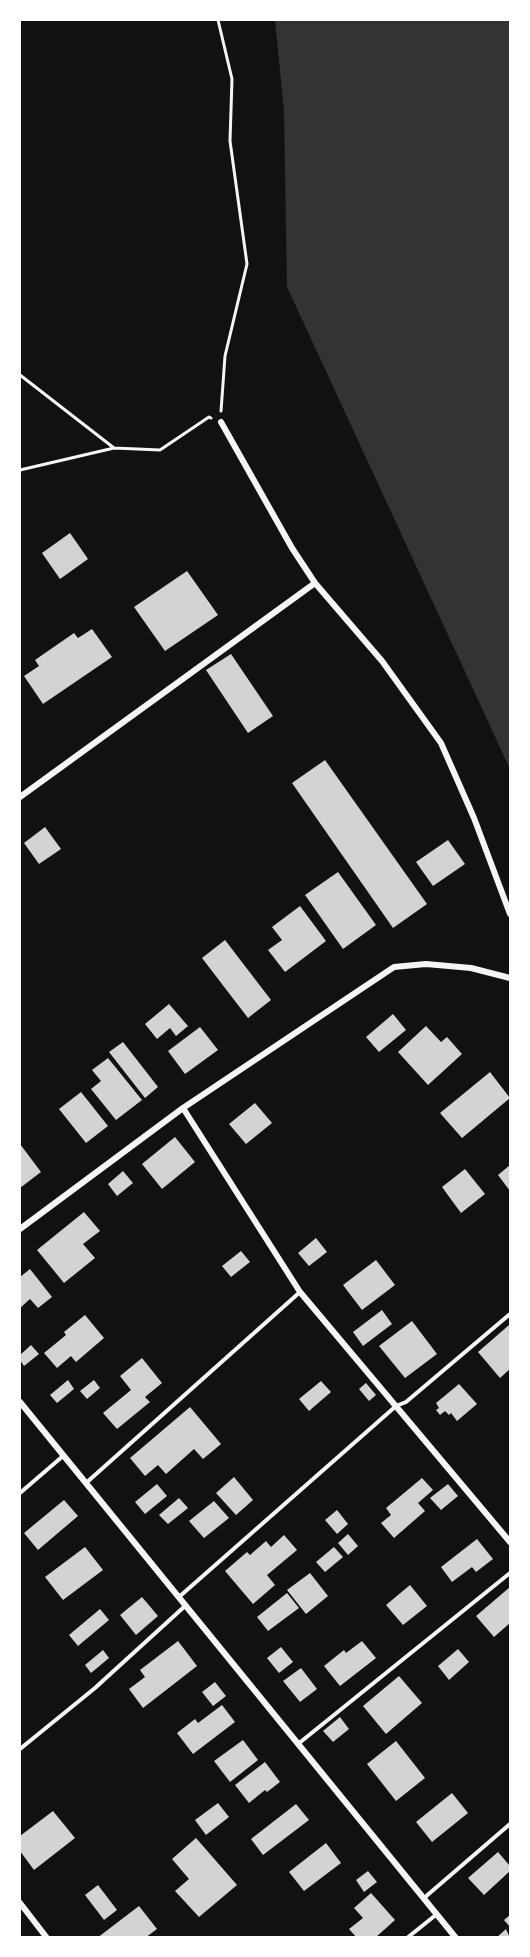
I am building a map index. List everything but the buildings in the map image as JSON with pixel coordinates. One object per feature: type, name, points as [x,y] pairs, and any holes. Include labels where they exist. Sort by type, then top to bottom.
[{"type":"street","points":[[221,422],[291,548],[315,583],[381,661],[441,743],[474,818],[510,914]]},
{"type":"street","points":[[20,797],[315,583]]},
{"type":"street","points":[[20,1229],[183,1108],[394,967],[426,964],[471,968],[510,978]]},
{"type":"street","points":[[183,1108],[300,1292],[510,1542]]},
{"type":"street","points":[[20,1402],[456,1938]]},
{"type":"street","points":[[20,1903],[47,1938]]},
{"type":"lane","points":[[86,1483],[300,1292]]},
{"type":"lane","points":[[179,1598],[396,1406],[406,1402],[510,1314]]},
{"type":"lane","points":[[20,1493],[63,1456]]},
{"type":"lane","points":[[298,1743],[510,1573]]},
{"type":"lane","points":[[20,1749],[95,1688],[185,1605]]},
{"type":"lane","points":[[424,1898],[510,1824]]},
{"type":"lane","points":[[407,1938],[438,1914]]},
{"type":"path","points":[[20,470],[114,448],[160,450],[209,417],[221,422],[220,403],[225,356],[247,264],[230,141],[232,79],[218,20]]},
{"type":"path","points":[[20,375],[114,448]]},
{"type":"shaded area","points":[[275,20],[510,20],[510,769],[287,287],[284,111]]}]
